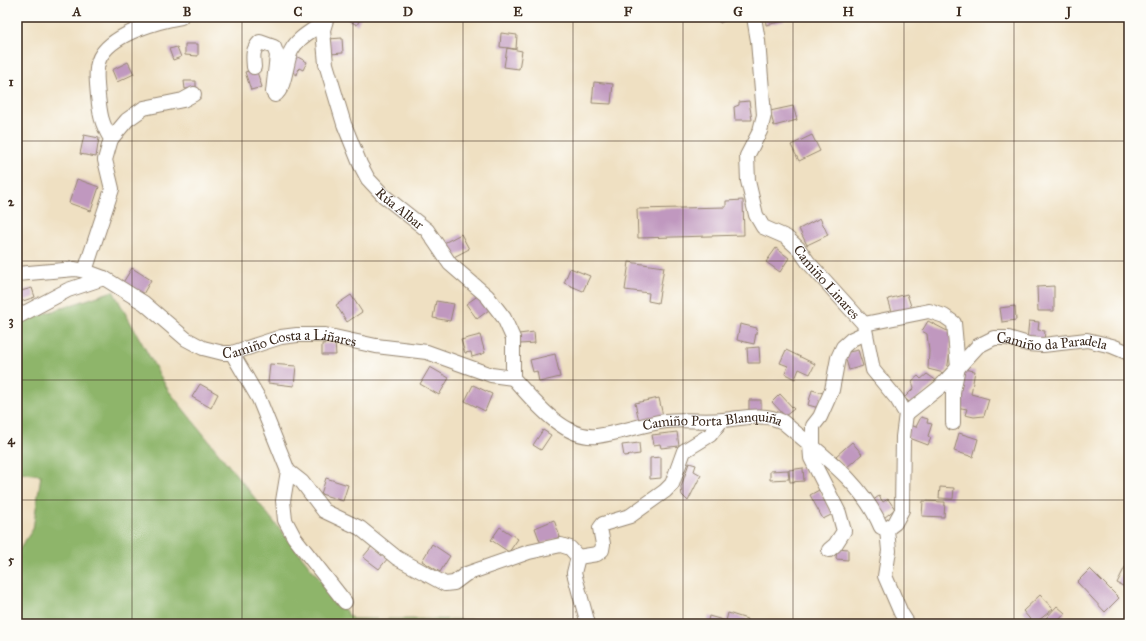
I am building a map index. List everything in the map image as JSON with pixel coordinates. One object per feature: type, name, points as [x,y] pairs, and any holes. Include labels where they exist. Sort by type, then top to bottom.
[{"type":"street","points":[[111,139],[102,124],[98,98],[96,74],[101,54],[113,43],[159,20],[181,17]]},
{"type":"street","name":"Camiño Linares","points":[[754,17],[758,41],[764,115],[760,131],[747,156],[748,181],[756,215],[763,227],[786,237],[799,248],[808,262],[865,329],[872,370],[897,399],[906,414]]},
{"type":"street","points":[[254,67],[254,50],[260,42],[274,48],[277,55],[273,92],[275,94],[278,93],[284,79],[292,51],[299,40],[314,29],[325,24]]},
{"type":"street","name":"Rúa Albar","points":[[325,24],[326,64],[344,124],[366,174],[384,196],[426,230],[450,264],[486,296],[504,318],[513,338],[513,378]]},
{"type":"street","points":[[85,271],[112,189],[105,160],[111,139],[127,120],[144,108],[183,100],[194,94]]},
{"type":"street","name":"Camiño Costa a Liñares","points":[[17,274],[75,269],[104,278],[144,303],[186,339],[203,348],[223,353],[232,352],[281,337],[297,335],[325,336],[376,346],[427,352],[491,375],[513,378]]},
{"type":"street","points":[[17,317],[68,290],[104,278]]},
{"type":"street","points":[[829,550],[835,545],[844,531],[839,513],[811,458],[813,426],[820,417],[832,390],[838,358],[843,347],[852,338],[865,329],[929,311],[944,316],[954,323],[958,367],[952,392],[953,423]]},
{"type":"street","name":"Camiño da Paradela","points":[[906,414],[940,387],[978,346],[994,338],[1008,338],[1028,344],[1043,345],[1086,340],[1112,346],[1129,353]]},
{"type":"street","points":[[232,352],[259,399],[288,471],[302,482],[324,511],[360,528],[397,558],[445,584],[454,583],[466,574],[529,552],[561,545],[570,548],[578,557]]},
{"type":"street","name":"Camiño Porta Blanquiña","points":[[513,378],[544,412],[582,436],[596,436],[665,421],[772,417],[782,422],[843,472],[869,503],[881,527],[887,529]]},
{"type":"street","points":[[906,414],[903,437],[902,510],[895,523],[887,529],[889,551],[885,576],[901,613],[908,624]]},
{"type":"street","points":[[578,557],[597,554],[602,550],[603,544],[600,528],[603,524],[630,516],[665,491],[672,484],[684,451],[710,435],[722,420]]},
{"type":"street","points":[[288,471],[282,500],[285,520],[294,537],[345,602]]},
{"type":"street","points":[[578,557],[574,573],[588,624]]},
{"type":"green space","points":[[113,291],[168,390],[352,619],[573,620],[575,624],[17,624],[17,553],[33,529],[41,475],[17,472],[17,323]]},
{"type":"building","points":[[343,17],[361,17],[357,25]]},
{"type":"building","points":[[717,17],[733,17],[720,23]]},
{"type":"building","points":[[765,17],[783,17],[784,21],[766,25]]},
{"type":"building","points":[[501,33],[517,35],[516,49],[500,47]]},
{"type":"building","points":[[342,38],[343,53],[330,54],[328,39]]},
{"type":"building","points":[[185,44],[198,44],[198,56],[185,55]]},
{"type":"building","points":[[177,47],[181,57],[173,60],[169,49]]},
{"type":"building","points":[[507,48],[522,51],[519,69],[504,67]]},
{"type":"building","points":[[294,55],[307,62],[303,70],[299,68],[297,75],[291,71]]},
{"type":"building","points":[[128,62],[134,74],[117,82],[112,70]]},
{"type":"building","points":[[256,69],[262,87],[251,90],[245,72]]},
{"type":"building","points":[[184,81],[196,81],[196,88],[185,89]]},
{"type":"building","points":[[594,82],[613,84],[611,104],[592,103]]},
{"type":"building","points":[[749,101],[752,120],[735,120],[734,107],[739,105],[739,102]]},
{"type":"building","points":[[793,106],[797,120],[774,126],[770,111]]},
{"type":"building","points":[[84,135],[99,138],[96,157],[80,154]]},
{"type":"building","points":[[812,135],[820,151],[799,161],[791,145]]},
{"type":"building","points":[[77,179],[99,187],[91,211],[69,203]]},
{"type":"building","points":[[743,200],[744,235],[638,238],[637,209],[726,207],[726,201]]},
{"type":"building","points":[[820,218],[828,235],[807,245],[799,229]]},
{"type":"building","points":[[461,234],[469,249],[452,258],[444,243]]},
{"type":"building","points":[[776,248],[789,258],[780,272],[766,262]]},
{"type":"building","points":[[629,262],[664,267],[658,303],[648,301],[649,293],[625,290]]},
{"type":"building","points":[[132,268],[151,280],[142,296],[122,284]]},
{"type":"building","points":[[570,268],[590,276],[583,291],[564,283]]},
{"type":"building","points":[[1054,286],[1054,311],[1038,311],[1037,287]]},
{"type":"building","points":[[32,288],[35,297],[17,303],[17,292]]},
{"type":"building","points":[[907,294],[912,309],[893,315],[888,299]]},
{"type":"building","points":[[351,295],[362,312],[347,322],[336,305]]},
{"type":"building","points":[[479,295],[489,310],[477,319],[466,304]]},
{"type":"building","points":[[436,301],[454,304],[450,321],[433,318]]},
{"type":"building","points":[[1015,306],[1016,320],[1002,322],[1000,308]]},
{"type":"building","points":[[928,321],[951,333],[947,371],[944,373],[928,369],[929,351],[927,334],[922,331]]},
{"type":"building","points":[[1029,321],[1039,322],[1038,330],[1045,331],[1044,342],[1027,340]]},
{"type":"building","points":[[740,324],[757,328],[754,344],[737,340]]},
{"type":"building","points":[[534,332],[535,343],[520,344],[519,334]]},
{"type":"building","points":[[480,335],[485,353],[472,357],[471,352],[465,353],[461,340]]},
{"type":"building","points":[[335,343],[336,355],[322,355],[322,344]]},
{"type":"building","points":[[759,347],[760,363],[748,363],[747,348]]},
{"type":"building","points":[[786,350],[815,364],[810,374],[799,369],[795,379],[785,374],[788,366],[780,363]]},
{"type":"building","points":[[858,350],[863,366],[849,370],[844,353]]},
{"type":"building","points":[[555,354],[560,377],[539,382],[537,371],[533,372],[530,360]]},
{"type":"building","points":[[270,364],[296,366],[294,386],[268,383]]},
{"type":"building","points":[[430,367],[449,378],[439,395],[420,384]]},
{"type":"building","points":[[962,369],[975,371],[971,394],[989,399],[984,416],[974,417],[965,415],[967,409],[956,407]]},
{"type":"building","points":[[927,374],[937,381],[912,404],[904,398],[914,388],[912,381],[918,376],[921,379]]},
{"type":"building","points":[[200,384],[218,394],[211,408],[192,397]]},
{"type":"building","points":[[473,385],[492,394],[485,411],[465,401]]},
{"type":"building","points":[[812,390],[823,393],[819,408],[808,405]]},
{"type":"building","points":[[780,394],[794,409],[785,416],[772,402]]},
{"type":"building","points":[[659,398],[663,416],[639,421],[635,403]]},
{"type":"building","points":[[749,400],[761,400],[761,412],[749,412]]},
{"type":"building","points":[[921,417],[928,419],[927,423],[932,424],[928,436],[931,438],[928,445],[907,437],[909,425],[916,427]]},
{"type":"building","points":[[543,430],[551,435],[541,450],[533,445]]},
{"type":"building","points":[[677,432],[679,446],[661,448],[660,444],[654,445],[652,435]]},
{"type":"building","points":[[959,433],[978,439],[973,457],[954,451]]},
{"type":"building","points":[[852,442],[862,454],[846,468],[836,456]]},
{"type":"building","points":[[639,443],[640,454],[624,456],[622,445]]},
{"type":"building","points":[[661,457],[661,478],[650,479],[650,458]]},
{"type":"building","points":[[689,463],[696,465],[694,471],[701,475],[688,501],[682,495],[681,487]]},
{"type":"building","points":[[803,468],[804,481],[790,482],[789,470]]},
{"type":"building","points":[[788,470],[789,479],[770,480],[770,471]]},
{"type":"building","points":[[326,478],[348,485],[343,501],[321,494]]},
{"type":"building","points":[[940,487],[954,488],[953,499],[939,498]]},
{"type":"building","points":[[819,490],[833,514],[823,519],[810,495]]},
{"type":"building","points":[[879,496],[883,502],[888,499],[895,509],[884,518],[872,501]]},
{"type":"building","points":[[923,501],[945,502],[944,517],[922,516]]},
{"type":"building","points":[[554,520],[560,537],[541,544],[535,528]]},
{"type":"building","points":[[500,527],[518,539],[509,552],[491,540]]},
{"type":"building","points":[[432,544],[450,556],[440,572],[422,561]]},
{"type":"building","points":[[373,545],[388,558],[379,569],[363,557]]},
{"type":"building","points":[[837,548],[848,549],[848,560],[836,559]]},
{"type":"building","points":[[1125,567],[1129,569],[1129,589],[1117,583]]},
{"type":"building","points":[[1090,569],[1119,598],[1105,612],[1077,582]]},
{"type":"building","points":[[1040,595],[1053,609],[1034,624],[1023,611]]},
{"type":"building","points":[[1057,606],[1065,613],[1056,624],[1053,624],[1046,618]]},
{"type":"building","points":[[728,613],[747,619],[746,624],[707,624],[709,616],[726,621]]}]
